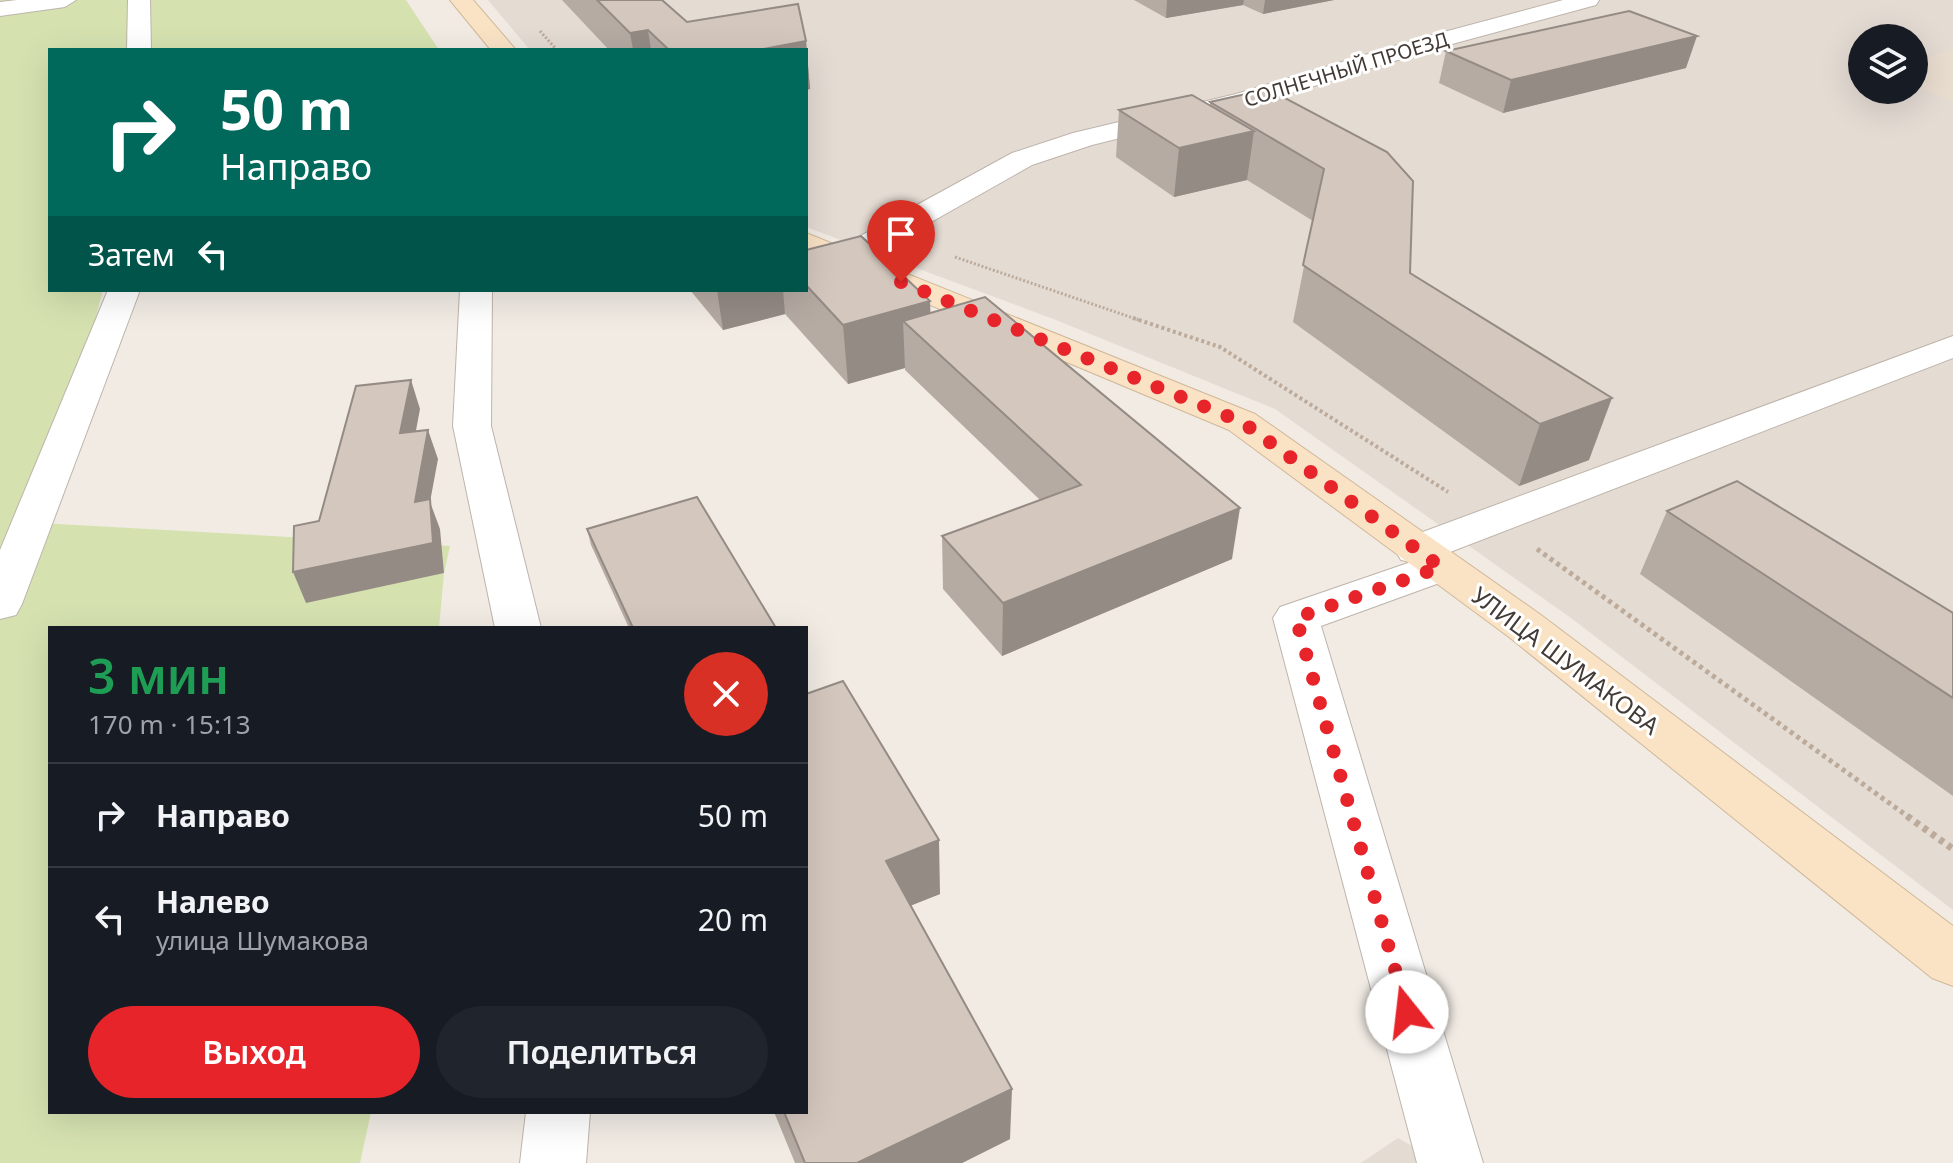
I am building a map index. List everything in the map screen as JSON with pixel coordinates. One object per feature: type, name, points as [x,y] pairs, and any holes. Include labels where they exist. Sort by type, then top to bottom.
[{"type":"street","points":[[0,9],[65,0]]},
{"type":"street","points":[[139,0],[139,48]]},
{"type":"street","points":[[461,0],[502,48]]},
{"type":"street","name":"СОЛНЕЧНЫЙ ПРОЕЗД","points":[[825,250],[1022,159],[1083,139],[1244,100],[1422,45],[1588,0]]},
{"type":"street","name":"УЛИЦА ШУМАКОВА","points":[[825,250],[1242,422],[1525,626],[1953,960]]},
{"type":"street","points":[[0,604],[123,292]]},
{"type":"street","points":[[476,292],[472,426],[518,626]]},
{"type":"street","points":[[1450,1163],[1296,618],[1429,558],[1953,346]]},
{"type":"street","points":[[553,1163],[558,1114]]},
{"type":"shaded area","points":[[488,0],[1953,0],[1953,910],[1571,618],[1275,409],[1056,320],[808,228],[808,48],[528,48]]},
{"type":"shaded area","points":[[1953,50],[1953,101],[1928,91],[1928,57]]},
{"type":"shaded area","points":[[1398,1138],[1441,1163],[1361,1163]]},
{"type":"green space","points":[[0,0],[406,0],[438,48],[48,48],[48,292],[102,292],[40,523],[450,546],[439,626],[48,626],[48,1114],[371,1114],[360,1163],[0,1163]]},
{"type":"building","points":[[597,0],[662,0],[687,22],[798,4],[806,41],[769,48],[667,48],[648,30],[630,33]]},
{"type":"building","points":[[1629,11],[1697,36],[1511,80],[1446,51]]},
{"type":"building","points":[[1268,89],[1387,152],[1413,181],[1410,273],[1612,398],[1540,424],[1303,265],[1324,169],[1210,102]]},
{"type":"building","points":[[1192,95],[1254,131],[1179,148],[1119,110]]},
{"type":"building","points":[[861,236],[930,301],[843,325],[808,287],[808,249]]},
{"type":"building","points":[[985,297],[1240,508],[1003,603],[942,536],[1081,485],[903,321]]},
{"type":"building","points":[[411,380],[400,433],[428,430],[415,502],[430,499],[433,543],[293,572],[294,526],[319,521],[356,386]]},
{"type":"building","points":[[1737,481],[1953,613],[1953,698],[1667,511]]},
{"type":"building","points":[[697,497],[775,626],[632,626],[587,529]]},
{"type":"building","points":[[843,681],[939,840],[886,861],[1012,1089],[857,1163],[805,1163],[785,1114],[808,1114],[808,693]]},
{"type":"route","points":[[901,282],[1242,422],[1441,567],[1296,618],[1407,1012]]}]
